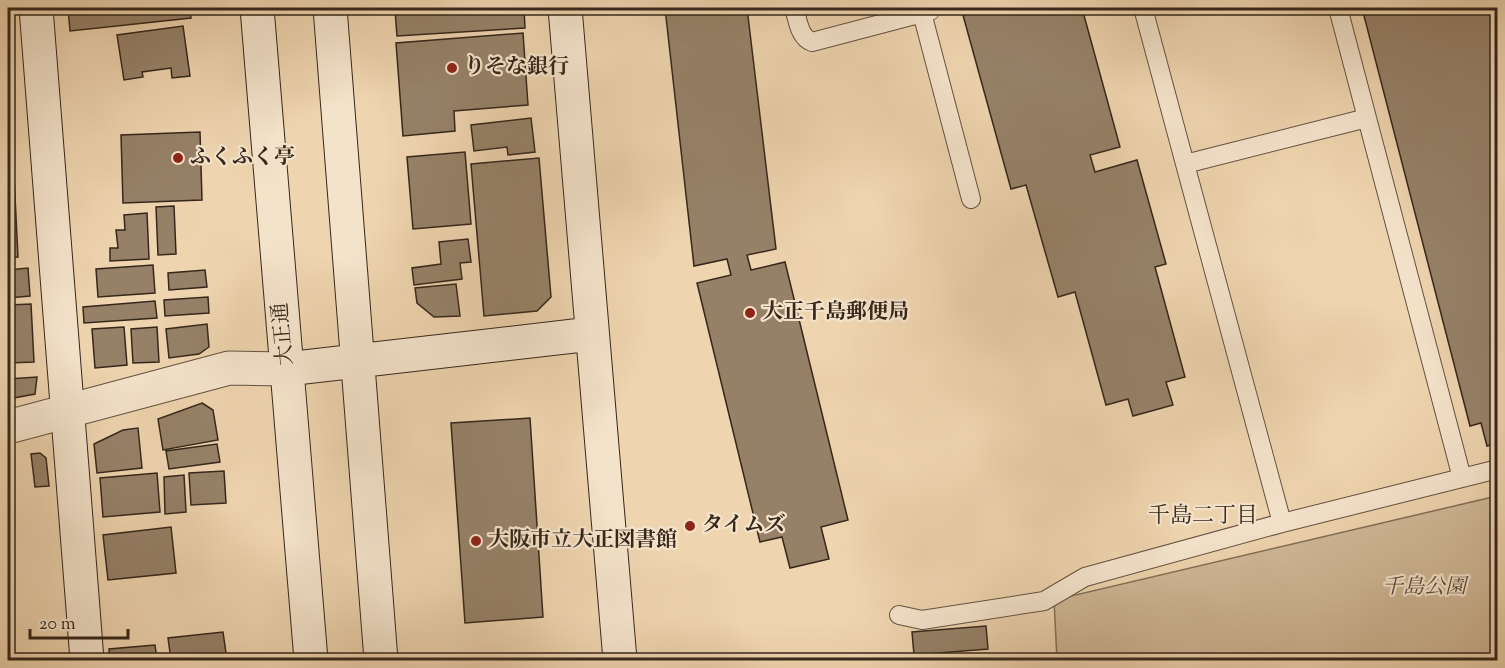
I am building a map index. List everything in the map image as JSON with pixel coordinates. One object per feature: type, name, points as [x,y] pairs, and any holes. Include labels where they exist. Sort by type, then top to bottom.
[{"type":"street","points":[[36,8],[87,660]]},
{"type":"street","name":"大正通","points":[[257,8],[311,660]]},
{"type":"street","points":[[330,8],[381,660]]},
{"type":"street","points":[[565,8],[620,660]]},
{"type":"street","points":[[8,427],[229,368],[287,369],[591,334]]},
{"type":"lane","points":[[794,8],[801,32],[806,40],[812,42],[926,10],[971,199]]},
{"type":"lane","points":[[1143,8],[1282,524]]},
{"type":"lane","points":[[1338,8],[1462,478]]},
{"type":"lane","points":[[1185,164],[1367,118]]},
{"type":"lane","points":[[899,615],[922,620],[1044,601],[1085,578],[1282,524],[1497,469]]},
{"type":"green space","name":"千島公園","points":[[1497,496],[1497,660],[1057,660],[1054,600]]},
{"type":"building","points":[[68,8],[190,8],[191,18],[70,31]]},
{"type":"building","points":[[524,8],[525,28],[397,36],[395,10]]},
{"type":"building","points":[[665,8],[747,8],[776,249],[747,255],[751,270],[785,262],[848,520],[821,527],[829,559],[790,568],[782,537],[760,542],[697,283],[731,275],[727,259],[694,266]]},
{"type":"building","points":[[961,8],[1082,8],[1120,147],[1090,155],[1095,172],[1137,160],[1166,264],[1155,267],[1185,377],[1166,382],[1173,405],[1133,416],[1128,399],[1106,405],[1075,292],[1058,297],[1026,185],[1011,189]]},
{"type":"building","points":[[1362,8],[1490,8],[1498,38],[1498,443],[1487,446],[1481,423],[1470,426]]},
{"type":"building","points":[[183,26],[190,76],[172,78],[171,68],[142,72],[143,77],[124,80],[117,35]]},
{"type":"building","points":[[523,33],[528,105],[454,111],[455,131],[403,136],[396,43]]},
{"type":"building","points":[[8,55],[18,257],[8,258]]},
{"type":"building","points":[[531,118],[535,152],[508,155],[507,147],[474,151],[471,125]]},
{"type":"building","points":[[200,132],[202,200],[123,203],[121,135]]},
{"type":"building","points":[[465,152],[471,224],[413,229],[407,157]]},
{"type":"building","points":[[539,158],[551,297],[537,311],[484,316],[471,164]]},
{"type":"building","points":[[174,206],[176,254],[158,255],[156,207]]},
{"type":"building","points":[[147,213],[149,259],[110,261],[110,248],[118,248],[116,230],[125,230],[124,215]]},
{"type":"building","points":[[468,239],[471,262],[460,263],[462,279],[414,285],[412,268],[441,264],[439,242]]},
{"type":"building","points":[[153,265],[155,293],[98,297],[96,269]]},
{"type":"building","points":[[28,268],[30,296],[8,298],[8,270]]},
{"type":"building","points":[[205,270],[207,287],[169,290],[168,273]]},
{"type":"building","points":[[456,284],[460,316],[434,317],[417,303],[415,288]]},
{"type":"building","points":[[208,297],[209,313],[165,316],[164,300]]},
{"type":"building","points":[[155,301],[157,318],[84,323],[83,307]]},
{"type":"building","points":[[31,304],[34,362],[8,363],[8,305]]},
{"type":"building","points":[[207,324],[209,347],[199,354],[169,358],[166,329]]},
{"type":"building","points":[[124,327],[127,365],[95,368],[92,329]]},
{"type":"building","points":[[157,327],[159,362],[133,363],[131,329]]},
{"type":"building","points":[[37,377],[35,394],[8,399],[8,379]]},
{"type":"building","points":[[202,403],[213,410],[218,440],[163,450],[158,419]]},
{"type":"building","points":[[530,418],[543,617],[465,623],[451,423]]},
{"type":"building","points":[[138,428],[142,468],[97,473],[94,444],[123,430]]},
{"type":"building","points":[[217,444],[220,462],[169,469],[166,451]]},
{"type":"building","points":[[40,453],[46,458],[49,486],[35,487],[31,454]]},
{"type":"building","points":[[224,471],[226,503],[191,505],[189,473]]},
{"type":"building","points":[[157,473],[160,512],[103,517],[100,478]]},
{"type":"building","points":[[184,475],[186,512],[165,514],[164,477]]},
{"type":"building","points":[[171,527],[176,573],[108,580],[103,535]]},
{"type":"building","points":[[986,626],[988,649],[914,655],[912,632]]},
{"type":"building","points":[[223,632],[227,660],[171,660],[168,638]]},
{"type":"building","points":[[155,645],[157,660],[110,660],[109,649]]},
{"type":"place","name":"りそな銀行","points":[[452,68]]},
{"type":"place","name":"ふくふく亭","points":[[178,158]]},
{"type":"place","name":"大正千島郵便局","points":[[750,313]]},
{"type":"place","name":"タイムズ","points":[[690,526]]},
{"type":"place","name":"大阪市立大正図書館","points":[[476,541]]},
{"type":"district","name":"千島二丁目","points":[[1203,517]]}]
